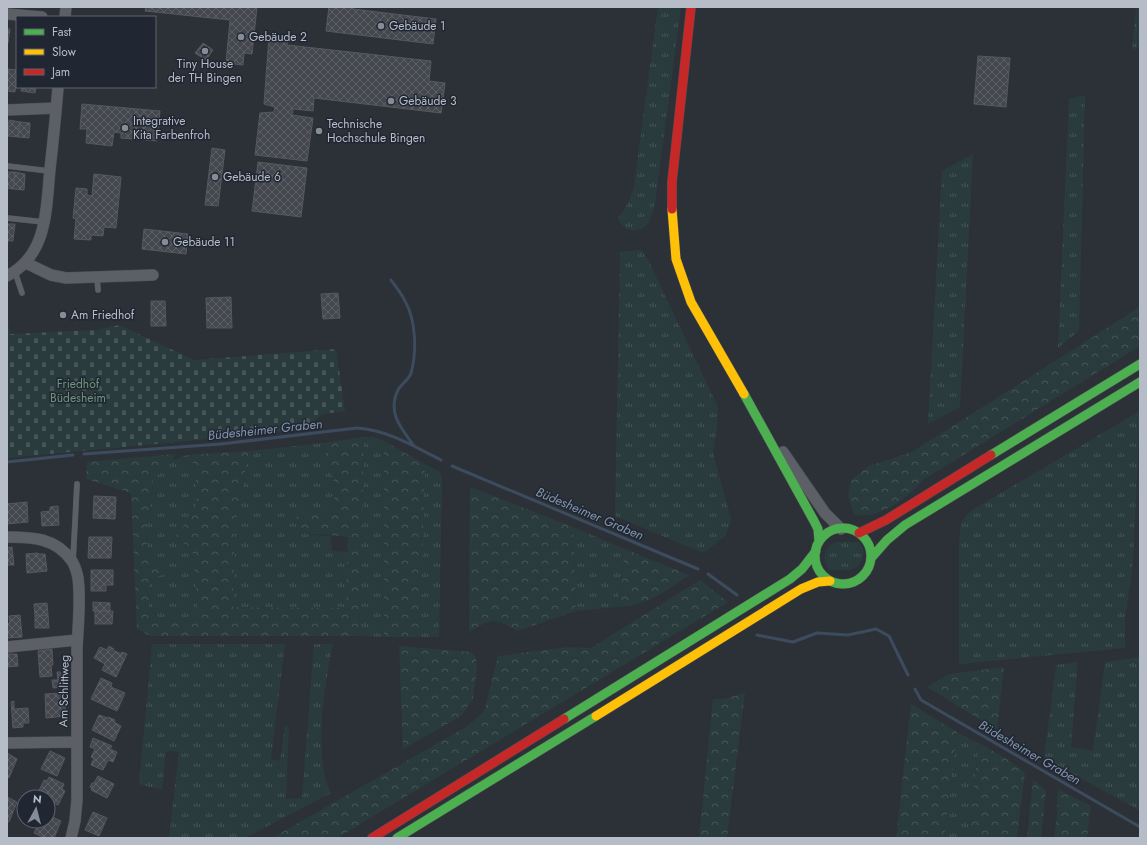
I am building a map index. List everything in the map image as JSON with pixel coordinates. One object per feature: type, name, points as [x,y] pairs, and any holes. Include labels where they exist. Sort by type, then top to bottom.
[{"type":"main road","points":[[372,838],[789,580],[798,574],[816,551],[819,542],[818,530],[814,521],[691,302],[676,259],[672,214],[672,182],[691,7]]},
{"type":"main road","points":[[859,533],[886,520],[1140,364]]},
{"type":"main road","points":[[816,551],[817,565],[820,571],[830,581],[838,584],[854,582],[861,578],[866,572],[872,557],[887,538],[905,525],[1140,382]]},
{"type":"main road","points":[[819,542],[827,533],[836,529],[848,528],[859,533],[867,541],[870,546],[872,557]]},
{"type":"main road","points":[[397,838],[801,589],[818,582],[830,581]]},
{"type":"street","points":[[7,14],[30,16]]},
{"type":"street","points":[[11,274],[26,263],[37,244],[45,222],[58,88]]},
{"type":"street","points":[[7,110],[56,108]]},
{"type":"street","points":[[26,263],[50,275],[66,278],[153,275]]},
{"type":"street","points":[[754,412],[825,513],[841,528]]},
{"type":"street","points":[[7,537],[31,537],[51,543],[64,551],[73,563]]},
{"type":"street","name":"Am Schlittweg","points":[[71,838],[75,821],[77,800],[76,742],[80,599],[78,577],[73,563]]},
{"type":"street","points":[[7,647],[78,640]]},
{"type":"street","name":"Am Schlittweg","points":[[7,743],[76,742]]},
{"type":"lane","points":[[7,166],[50,171]]},
{"type":"lane","points":[[7,218],[45,222]]},
{"type":"lane","points":[[11,274],[22,293]]},
{"type":"lane","points":[[97,278],[98,290]]},
{"type":"lane","points":[[73,563],[77,484]]},
{"type":"green space","points":[[658,7],[681,7],[655,204],[648,223],[642,228],[634,231],[626,229],[618,218],[628,203],[634,186]]},
{"type":"green space","points":[[1136,7],[1140,7],[1140,46],[1132,51]]},
{"type":"green space","points":[[1085,95],[1079,331],[1058,348],[1069,99]]},
{"type":"green space","points":[[973,154],[960,407],[928,424],[942,171]]},
{"type":"green space","points":[[642,250],[718,407],[713,453],[731,519],[726,535],[703,553],[615,516],[620,252]]},
{"type":"green space","name":"Friedhof Büdesheim","points":[[7,305],[10,334],[97,330],[119,325],[194,360],[336,349],[345,411],[323,414],[314,421],[314,429],[7,458]]},
{"type":"green space","points":[[1140,307],[1140,346],[923,480],[910,494],[893,506],[874,514],[854,515],[848,496],[851,480],[869,466],[912,452]]},
{"type":"green space","points":[[1140,411],[1133,561],[1125,620],[1125,648],[959,664],[959,542],[961,523],[969,512]]},
{"type":"green space","points":[[364,437],[374,437],[384,441],[384,637],[359,636]]},
{"type":"green space","points":[[364,437],[359,636],[150,636],[137,629],[131,493],[86,479],[87,462],[175,454],[173,460],[153,479],[150,513],[145,527],[148,552],[154,563],[164,568],[165,574],[152,578],[149,585],[149,609],[158,618],[176,621],[192,621],[198,610],[192,548],[174,538],[196,509],[197,491],[192,458],[187,455],[249,451],[235,527],[233,607],[346,608],[348,537],[296,532],[297,510],[333,510],[335,487],[323,443]]},
{"type":"green space","points":[[384,441],[425,464],[420,637],[384,637]]},
{"type":"green space","points":[[323,443],[335,487],[333,510],[296,532],[331,537],[332,551],[348,552],[346,608],[233,607],[235,527],[249,451]]},
{"type":"green space","points":[[187,455],[192,458],[197,491],[196,509],[175,538],[192,548],[198,611],[192,621],[176,621],[158,618],[149,609],[149,585],[152,578],[165,574],[164,569],[154,563],[148,552],[145,527],[150,513],[153,479],[173,460]]},
{"type":"green space","points":[[425,464],[440,472],[442,479],[439,637],[420,637]]},
{"type":"green space","points":[[470,487],[573,527],[576,611],[517,631],[503,623],[493,621],[483,624],[469,632]]},
{"type":"green space","points":[[573,527],[625,549],[618,607],[576,611]]},
{"type":"green space","points":[[836,542],[859,542],[863,549],[862,561],[856,567],[849,570],[829,570],[825,562],[826,550]]},
{"type":"green space","points":[[625,549],[689,575],[664,592],[647,601],[618,607]]},
{"type":"green space","points":[[700,580],[728,602],[337,838],[272,838],[466,727],[484,712],[498,656],[567,647],[591,648]]},
{"type":"green space","points":[[152,644],[285,644],[271,759],[280,761],[285,725],[289,727],[286,799],[302,798],[314,644],[333,644],[325,691],[321,741],[324,775],[331,793],[245,838],[169,838],[179,752],[166,751],[162,790],[139,784]]},
{"type":"green space","points":[[399,646],[471,652],[476,658],[477,669],[473,699],[461,716],[403,749]]},
{"type":"green space","points":[[1140,657],[1139,810],[1044,758],[1056,665],[1078,662],[1071,747],[1093,751],[1105,662]]},
{"type":"green space","points":[[1004,667],[997,730],[927,687],[950,674]]},
{"type":"green space","points":[[745,693],[727,838],[699,838],[713,699],[723,699]]},
{"type":"green space","points":[[911,704],[957,732],[944,838],[896,838]]},
{"type":"green space","points":[[957,732],[979,743],[968,838],[944,838]]},
{"type":"green space","points":[[979,743],[1025,772],[1017,838],[968,838]]},
{"type":"green space","points":[[1033,780],[1046,790],[1041,838],[1027,838]]},
{"type":"green space","points":[[1058,789],[1091,806],[1087,838],[1054,838],[1057,816]]},
{"type":"building","name":"Gebäude 2","points":[[146,7],[257,7],[252,54],[244,53],[243,65],[226,63],[230,20],[145,11]]},
{"type":"building","name":"Gebäude 1","points":[[329,7],[353,7],[353,9],[436,19],[433,44],[326,31]]},
{"type":"building","points":[[7,29],[10,29],[8,43],[7,43]]},
{"type":"building","name":"Gebäude 3","points":[[269,37],[288,39],[287,45],[431,61],[429,81],[445,83],[441,113],[314,98],[313,111],[293,109],[292,115],[313,118],[307,161],[255,155],[260,113],[274,112],[275,107],[264,104]]},
{"type":"building","name":"Tiny House der TH Bingen","points":[[203,43],[213,50],[206,60],[195,53]]},
{"type":"building","points":[[978,56],[1010,58],[1006,107],[974,104]]},
{"type":"building","points":[[8,69],[16,70],[15,92],[7,91]]},
{"type":"building","points":[[22,88],[36,88],[35,93],[21,91]]},
{"type":"building","points":[[82,104],[160,111],[157,141],[121,138],[121,133],[114,132],[112,146],[86,143],[87,129],[80,129]]},
{"type":"building","points":[[9,120],[20,122],[18,137],[8,136]]},
{"type":"building","points":[[20,122],[30,123],[29,138],[18,137]]},
{"type":"building","name":"Gebäude 6","points":[[212,148],[225,150],[218,206],[205,205]]},
{"type":"building","points":[[258,162],[307,168],[301,217],[252,211]]},
{"type":"building","points":[[7,172],[15,172],[13,189],[7,188]]},
{"type":"building","points":[[15,172],[25,174],[24,190],[13,189]]},
{"type":"building","points":[[94,174],[121,177],[116,228],[104,227],[103,236],[91,235],[91,240],[74,239],[76,219],[73,218],[76,188],[87,189],[87,195],[92,196]]},
{"type":"building","points":[[7,224],[15,224],[13,241],[7,241]]},
{"type":"building","name":"Gebäude 11","points":[[144,229],[188,234],[186,254],[142,249]]},
{"type":"building","points":[[338,293],[340,318],[323,319],[321,294]]},
{"type":"building","points":[[231,297],[232,328],[207,328],[206,298]]},
{"type":"building","points":[[151,301],[165,301],[166,326],[151,326]]},
{"type":"building","points":[[94,496],[116,497],[115,519],[93,518]]},
{"type":"building","points":[[27,502],[28,522],[7,524],[7,504]]},
{"type":"building","points":[[58,506],[59,525],[42,526],[41,512],[50,511],[50,507]]},
{"type":"building","points":[[89,537],[112,537],[111,558],[88,558]]},
{"type":"building","points":[[12,547],[14,565],[7,565],[7,548]]},
{"type":"building","points":[[26,554],[45,554],[47,571],[27,573]]},
{"type":"building","points":[[91,570],[113,570],[113,585],[106,585],[106,591],[91,591]]},
{"type":"building","points":[[93,602],[110,603],[110,611],[93,611]]},
{"type":"building","points":[[47,603],[48,615],[35,616],[34,604]]},
{"type":"building","points":[[95,611],[113,611],[112,624],[95,624]]},
{"type":"building","points":[[20,615],[22,637],[7,638],[7,624],[10,623],[9,616]]},
{"type":"building","points":[[48,615],[49,628],[35,628],[35,616]]},
{"type":"building","points":[[109,646],[121,654],[122,652],[127,654],[116,677],[102,670],[105,664],[94,658],[100,647],[107,650]]},
{"type":"building","points":[[52,649],[52,676],[40,677],[38,651]]},
{"type":"building","points":[[7,654],[17,654],[18,666],[7,667]]},
{"type":"building","points":[[57,672],[61,672],[63,687],[53,688],[52,680],[58,680]]},
{"type":"building","points":[[101,678],[112,683],[111,687],[125,693],[117,711],[91,699]]},
{"type":"building","points":[[61,693],[62,706],[65,706],[66,716],[46,718],[45,694]]},
{"type":"building","points":[[14,701],[14,709],[28,708],[29,723],[23,723],[23,727],[13,728],[11,702]]},
{"type":"building","points":[[99,715],[115,720],[114,722],[121,726],[114,741],[92,730]]},
{"type":"building","points":[[93,738],[112,746],[110,749],[117,752],[113,762],[108,760],[103,770],[91,765],[94,758],[91,757],[95,749],[90,747]]},
{"type":"building","points":[[50,751],[65,758],[57,776],[41,769]]},
{"type":"building","points":[[7,753],[17,759],[9,778],[7,777]]},
{"type":"building","points":[[98,776],[114,784],[107,798],[91,790],[92,788],[90,787],[92,783],[94,783]]},
{"type":"building","points":[[49,777],[64,784],[62,789],[65,791],[58,805],[56,804],[56,789],[40,789],[44,780],[47,781]]},
{"type":"building","points":[[7,797],[16,802],[16,804],[9,822],[7,821]]},
{"type":"building","points":[[93,812],[107,818],[99,836],[85,830]]},
{"type":"building","points":[[56,819],[61,821],[54,838],[45,838],[34,833],[36,829],[56,829]]},
{"type":"waterway","points":[[391,280],[409,309],[413,327],[415,346],[413,365],[409,378],[398,390],[394,406],[397,420],[404,433],[414,446]]},
{"type":"waterway","name":"Büdesheimer Graben","points":[[84,454],[221,444],[357,428],[380,432],[441,460]]},
{"type":"waterway","name":"Büdesheimer Graben","points":[[7,462],[73,455]]},
{"type":"waterway","name":"Büdesheimer Graben","points":[[452,466],[698,569]]},
{"type":"waterway","name":"Büdesheimer Graben","points":[[708,574],[737,595]]},
{"type":"waterway","name":"Büdesheimer Graben","points":[[757,635],[793,642],[817,633],[848,635],[876,629],[889,636],[908,675]]},
{"type":"waterway","name":"Büdesheimer Graben","points":[[915,689],[921,700],[1140,827]]},
{"type":"traffic: fast","points":[[991,455],[1140,364]]},
{"type":"traffic: fast","points":[[872,557],[887,540],[905,525],[1140,382]]},
{"type":"traffic: fast","points":[[744,394],[814,521],[818,529],[819,542]]},
{"type":"traffic: fast","points":[[838,528],[848,528],[863,536],[869,545],[871,556],[869,567],[863,576],[848,584],[838,584],[827,579],[820,572],[815,561],[815,551],[820,540],[827,533],[838,528]]},
{"type":"traffic: fast","points":[[564,719],[790,579],[802,569],[816,551]]},
{"type":"traffic: fast","points":[[397,838],[596,716]]},
{"type":"traffic: slow","points":[[672,209],[676,259],[691,302],[744,394]]},
{"type":"traffic: slow","points":[[596,716],[801,589],[818,582],[830,581]]},
{"type":"traffic: jam","points":[[672,209],[672,182],[691,7]]},
{"type":"traffic: jam","points":[[859,533],[886,520],[991,455]]},
{"type":"traffic: jam","points":[[372,838],[564,719]]},
{"type":"place","name":"Gebäude 1","points":[[381,26]]},
{"type":"place","name":"Gebäude 2","points":[[241,37]]},
{"type":"place","name":"Tiny House der TH Bingen","points":[[205,51]]},
{"type":"place","name":"Gebäude 3","points":[[391,101]]},
{"type":"place","name":"Integrative Kita Farbenfroh","points":[[125,128]]},
{"type":"place","name":"Technische Hochschule Bingen","points":[[319,131]]},
{"type":"place","name":"Gebäude 6","points":[[215,177]]},
{"type":"place","name":"Gebäude 11","points":[[165,242]]},
{"type":"place","name":"Am Friedhof","points":[[63,315]]}]
